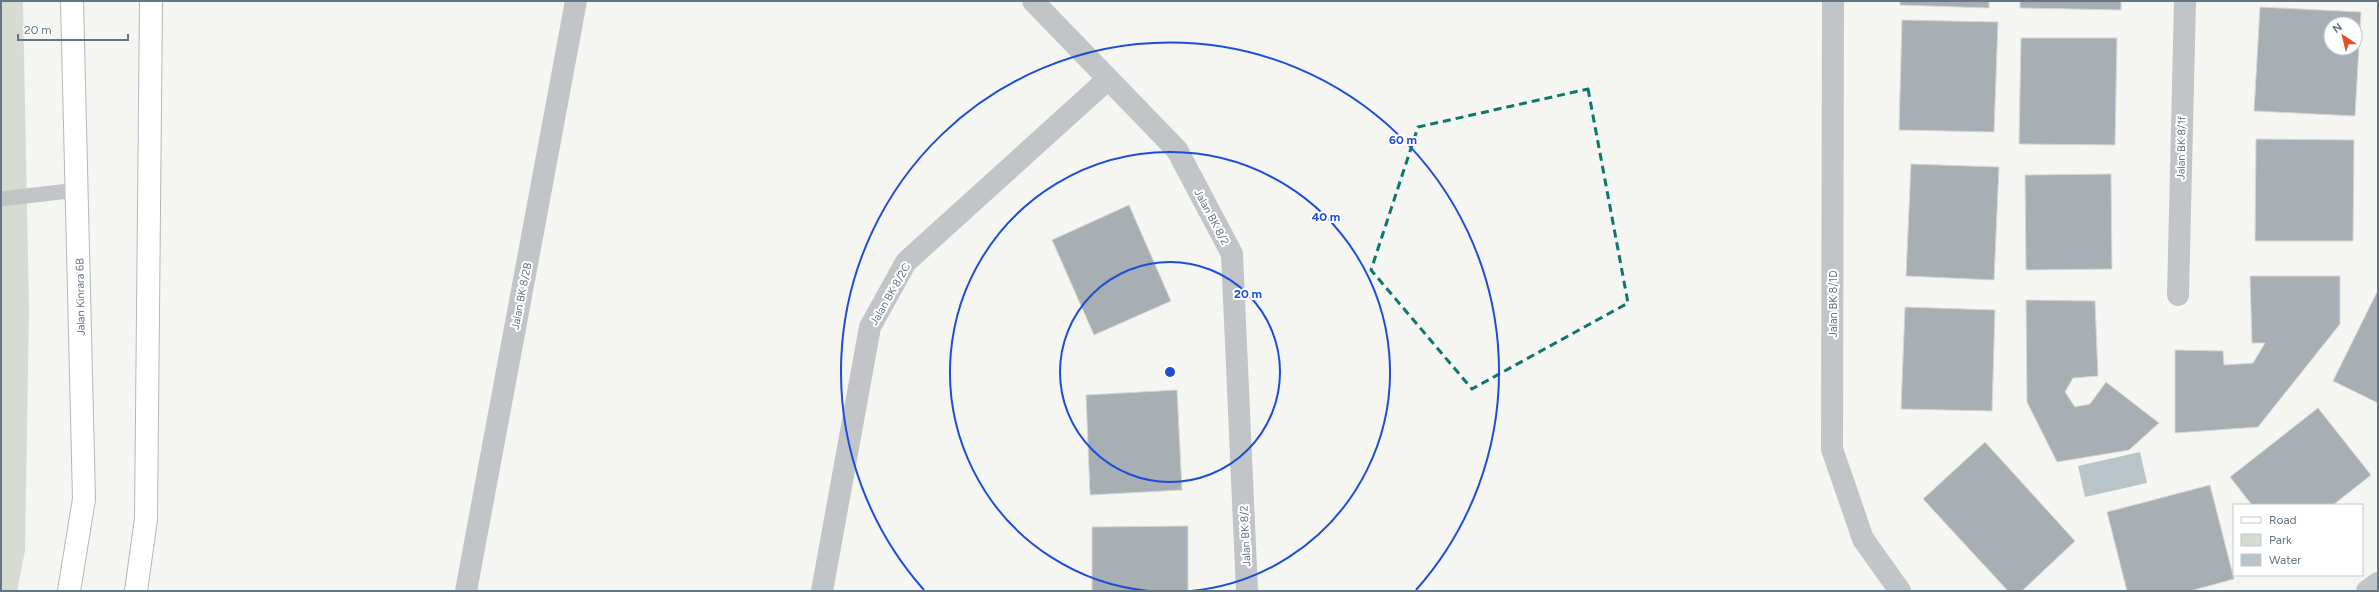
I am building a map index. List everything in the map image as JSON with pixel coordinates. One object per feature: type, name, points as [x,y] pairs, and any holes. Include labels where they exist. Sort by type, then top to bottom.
[{"type":"street","name":"Jalan Kinrara 6B","points":[[69,591],[84,499],[72,1]]},
{"type":"street","points":[[136,591],[146,519],[151,1]]},
{"type":"street","name":"Jalan BK 8/2B","points":[[466,591],[576,1]]},
{"type":"street","name":"Jalan BK 8/2","points":[[1033,1],[1107,80],[1177,150],[1232,254],[1247,591]]},
{"type":"street","name":"Jalan BK 8/1D","points":[[1833,1],[1832,450],[1863,539],[1900,591]]},
{"type":"street","name":"Jalan BK 8/1f","points":[[2178,295],[2185,1]]},
{"type":"street","name":"Jalan BK 8/2C","points":[[822,591],[870,327],[906,262],[1107,80]]},
{"type":"street","points":[[2367,591],[2378,583]]},
{"type":"lane","points":[[1,199],[77,190]]},
{"type":"highlighted area","points":[[1588,89],[1628,303],[1472,389],[1371,270],[1418,127]]},
{"type":"green space","points":[[1,1],[23,1],[29,309],[25,551],[17,591],[1,591]]},
{"type":"water","points":[[2140,452],[2147,483],[2085,497],[2078,466]]},
{"type":"building","points":[[1900,1],[1989,1],[1989,8],[1900,5]]},
{"type":"building","points":[[2020,1],[2121,1],[2121,10],[2020,8]]},
{"type":"building","points":[[2260,7],[2361,12],[2361,16],[2323,16],[2323,56],[2358,56],[2355,116],[2254,111]]},
{"type":"building","points":[[1902,20],[1998,22],[1994,132],[1899,130]]},
{"type":"building","points":[[2021,38],[2117,38],[2115,145],[2019,144]]},
{"type":"building","points":[[2256,139],[2354,140],[2353,241],[2255,241]]},
{"type":"building","points":[[1911,164],[1999,167],[1994,280],[1906,276]]},
{"type":"building","points":[[2111,174],[2112,269],[2026,270],[2025,175]]},
{"type":"building","points":[[1129,205],[1171,301],[1094,335],[1052,240]]},
{"type":"building","points":[[2250,276],[2340,276],[2340,324],[2258,427],[2175,433],[2175,350],[2223,351],[2224,365],[2253,363],[2265,343],[2252,343]]},
{"type":"building","points":[[2378,290],[2378,403],[2333,381]]},
{"type":"building","points":[[2026,300],[2095,301],[2098,376],[2073,378],[2065,392],[2075,407],[2090,404],[2106,382],[2159,423],[2129,450],[2057,462],[2027,402]]},
{"type":"building","points":[[1905,307],[1995,310],[1992,411],[1901,409]]},
{"type":"building","points":[[1177,390],[1182,490],[1090,495],[1086,395]]},
{"type":"building","points":[[2318,408],[2371,475],[2334,504],[2251,504],[2230,477]]},
{"type":"building","points":[[1985,442],[2075,541],[2022,591],[2008,591],[1923,499]]},
{"type":"building","points":[[2210,485],[2234,579],[2190,591],[2127,591],[2107,512]]},
{"type":"building","points":[[1188,526],[1188,591],[1092,591],[1092,527]]}]
